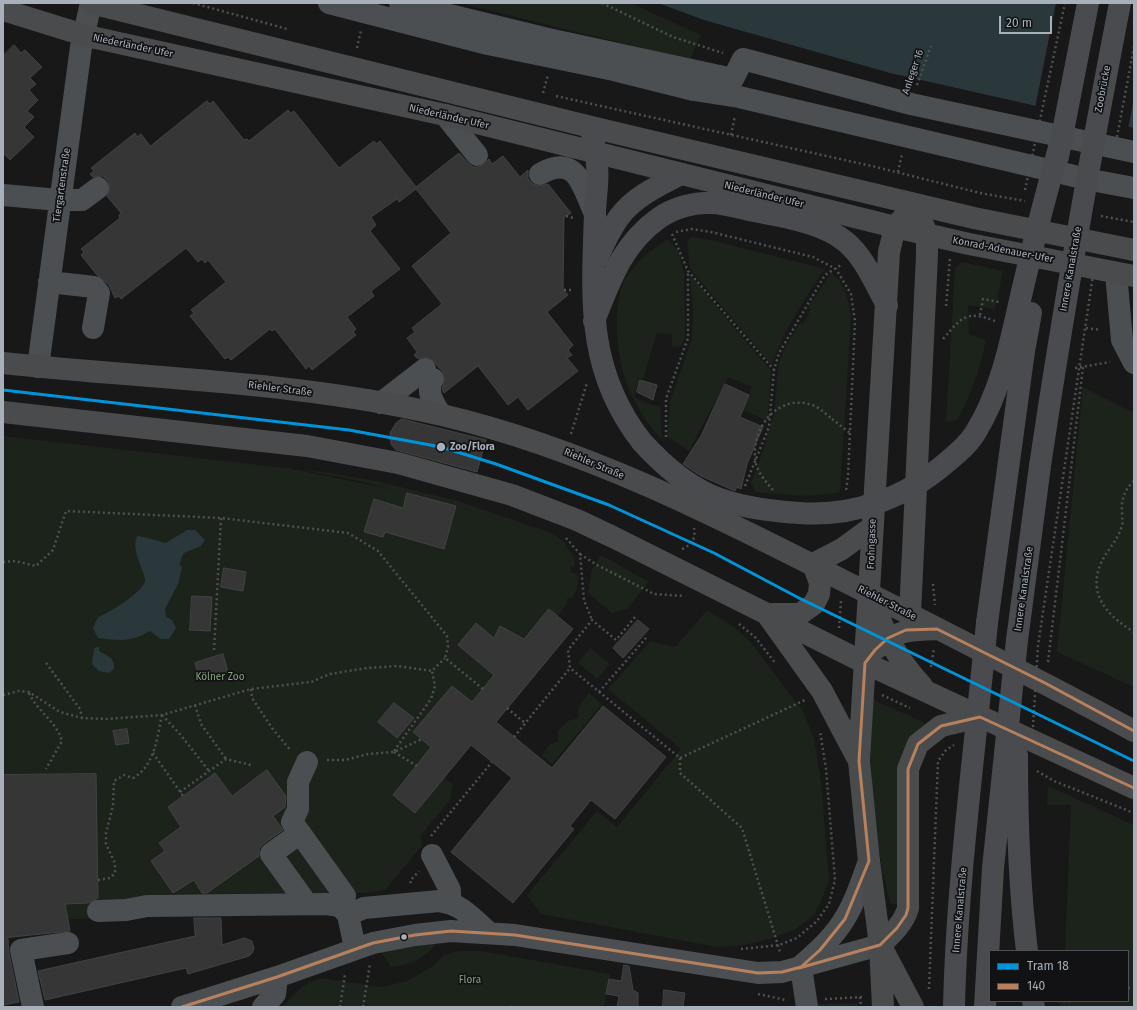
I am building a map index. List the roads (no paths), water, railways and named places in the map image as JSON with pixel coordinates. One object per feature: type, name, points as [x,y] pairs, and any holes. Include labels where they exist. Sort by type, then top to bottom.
[{"type":"highway","points":[[591,126],[598,167],[585,216],[595,263],[594,321],[598,352],[608,385],[616,404],[628,425],[670,471],[694,488],[732,504],[779,512],[813,514],[851,511],[883,501],[903,492],[937,471],[962,450],[977,431],[1002,374],[1038,224],[1060,144],[1088,3]]},
{"type":"highway","name":"Zoobrücke","points":[[1087,174],[1120,3]]},
{"type":"highway","name":"Innere Kanalstraße","points":[[954,1007],[955,968],[963,869],[987,623],[1024,351],[1060,144]]},
{"type":"highway","points":[[595,263],[619,216],[641,196],[681,174]]},
{"type":"highway","name":"Innere Kanalstraße","points":[[985,1007],[993,868],[1017,640],[1058,349],[1087,174]]},
{"type":"highway","points":[[594,321],[621,258],[639,235],[659,217],[676,209],[696,204],[711,203],[790,218],[825,229],[841,238],[857,253],[887,305]]},
{"type":"highway","points":[[1017,640],[1017,819],[1022,912],[1027,950]]},
{"type":"main road","points":[[91,3],[591,126],[974,218],[1134,250]]},
{"type":"main road","name":"Niederländer Ufer","points":[[3,10],[84,36],[446,115],[895,227]]},
{"type":"main road","points":[[895,227],[915,204]]},
{"type":"main road","points":[[910,614],[927,234],[915,204]]},
{"type":"main road","name":"Konrad-Adenauer-Ufer","points":[[895,227],[968,244],[1125,275]]},
{"type":"main road","name":"Frohngasse","points":[[882,1001],[880,945],[869,861],[859,761],[889,252],[895,227]]},
{"type":"main road","name":"Riehler Straße","points":[[3,363],[239,384],[354,398],[440,414],[505,432],[558,449],[664,494],[813,564],[937,629],[1045,683],[1134,731]]},
{"type":"main road","points":[[3,412],[307,446],[398,463],[512,495],[577,520],[865,663],[1134,788]]},
{"type":"main road","points":[[766,614],[800,614],[814,604],[819,594],[820,583],[813,564],[842,549],[872,527]]},
{"type":"main road","points":[[870,593],[879,619],[903,666],[927,692]]},
{"type":"main road","points":[[766,614],[822,691],[859,761]]},
{"type":"main road","points":[[865,663],[875,650],[888,638],[906,630],[937,629]]},
{"type":"main road","points":[[909,999],[880,945],[898,928],[906,915],[908,908],[908,770],[918,744],[941,726],[980,717]]},
{"type":"street","name":"Tiergartenstraße","points":[[38,367],[59,200],[84,36],[91,3]]},
{"type":"street","points":[[329,3],[488,44],[614,70],[694,90],[739,97],[1091,180],[1134,188]]},
{"type":"street","points":[[400,3],[548,39],[733,79],[743,59],[911,104],[1134,152]]},
{"type":"street","points":[[446,115],[477,155]]},
{"type":"street","points":[[540,174],[552,167],[561,166],[570,169],[578,178],[585,216]]},
{"type":"street","points":[[3,195],[59,200],[82,200],[98,188]]},
{"type":"street","points":[[1125,275],[1121,332],[1122,340],[1134,363]]},
{"type":"street","points":[[49,282],[94,287],[99,293],[93,328]]},
{"type":"street","points":[[381,403],[429,374],[430,396],[440,414]]},
{"type":"street","points":[[307,762],[298,782],[298,809],[292,822],[345,896],[344,910],[355,948]]},
{"type":"street","points":[[300,833],[271,854],[307,904]]},
{"type":"street","points":[[432,855],[450,890],[450,902]]},
{"type":"street","points":[[801,967],[820,950],[844,919],[851,906],[869,861]]},
{"type":"street","points":[[98,911],[126,910],[147,906],[307,904],[344,910],[439,901],[450,902],[462,908],[488,932]]},
{"type":"street","points":[[192,1006],[355,948],[415,935],[451,931],[488,932],[515,935],[729,970],[770,973],[801,967],[880,945]]},
{"type":"street","points":[[33,1007],[20,950],[68,943]]},
{"type":"street","points":[[801,967],[807,1003]]},
{"type":"street","points":[[263,1007],[275,994],[277,977]]},
{"type":"tram line","name":"18","points":[[3,390],[349,430],[441,447],[496,464],[609,505],[714,553],[799,598],[1134,761]]},
{"type":"place","name":"Zoo/Flora","points":[[441,447]]},
{"type":"park label","name":"Kölner Zoo","points":[[220,677]]},
{"type":"park label","name":"Flora","points":[[470,980]]}]
